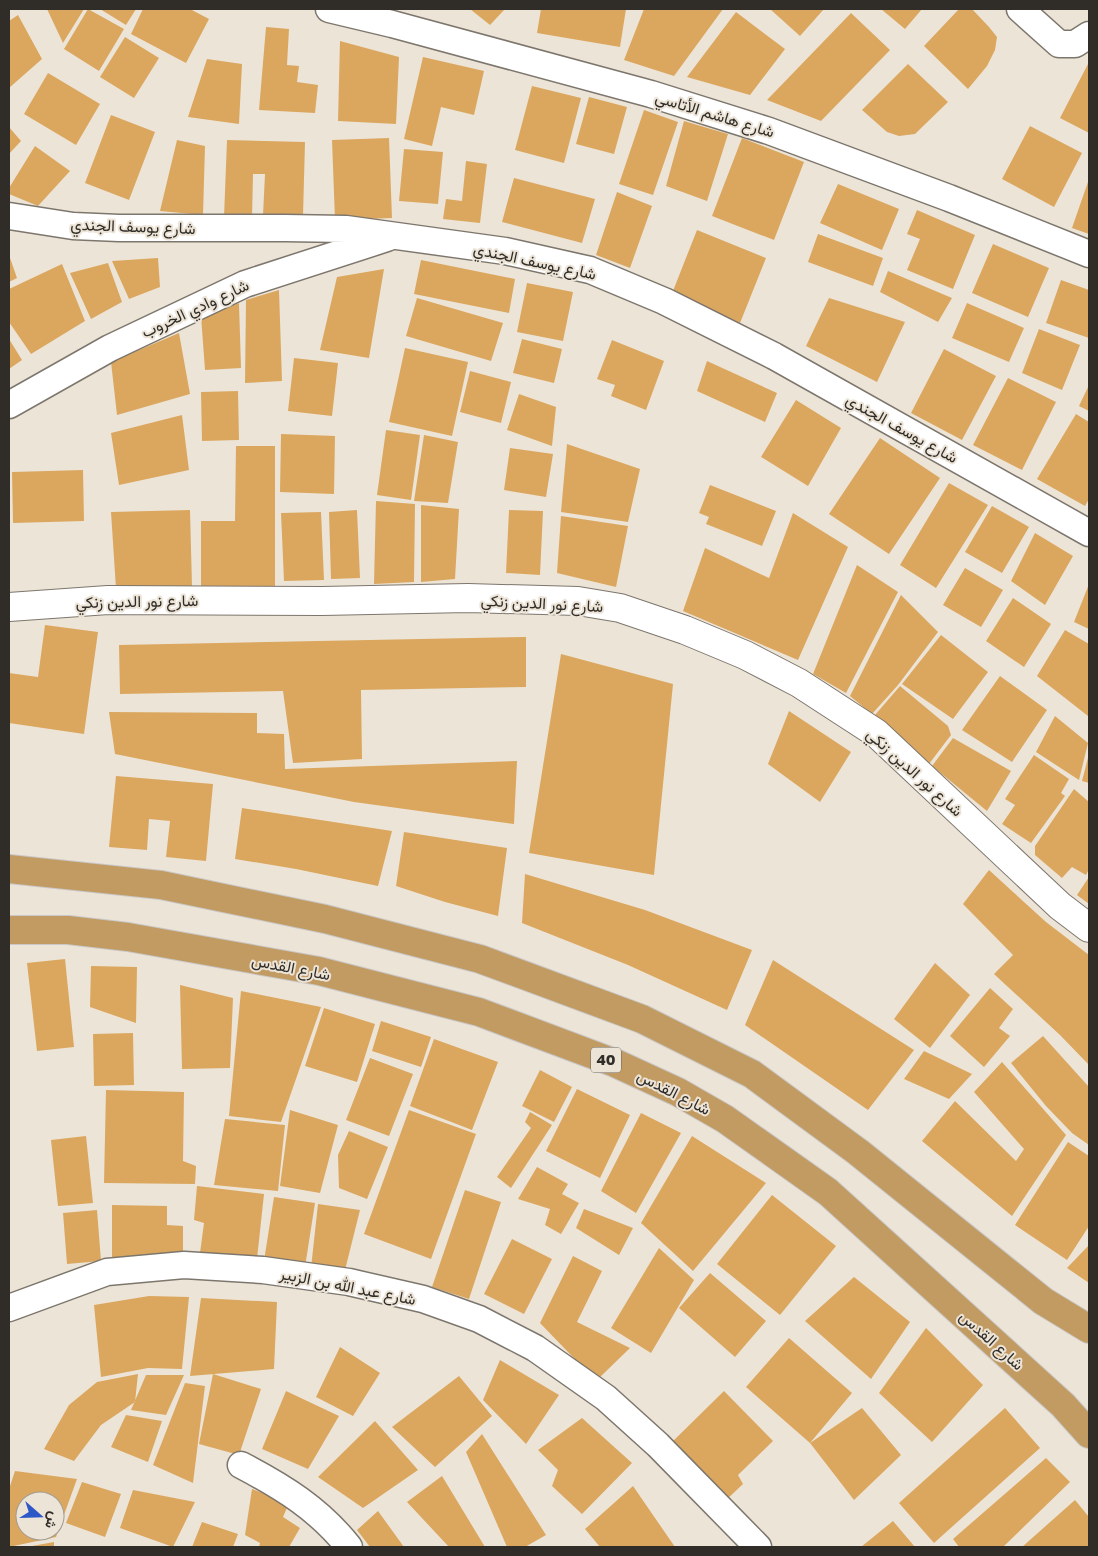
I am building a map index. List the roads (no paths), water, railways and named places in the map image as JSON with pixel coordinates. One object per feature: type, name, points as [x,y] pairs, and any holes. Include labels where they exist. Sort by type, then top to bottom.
[{"type":"highway","points":[[9,869],[161,885],[325,919],[480,959],[642,1019],[752,1074],[858,1152],[1043,1301],[1089,1329]]},
{"type":"highway","name":"شارع القدس","points":[[9,930],[68,930],[119,936],[319,971],[479,1012],[615,1063],[678,1092],[725,1119],[828,1192],[1063,1405],[1089,1434]]},
{"type":"street","name":"شارع هاشم الأتاسي","points":[[329,9],[398,16],[769,131],[949,198],[1089,254]]},
{"type":"street","points":[[1020,9],[1059,44],[1075,44],[1089,35]]},
{"type":"street","name":"شارع يوسف الجندي","points":[[9,216],[73,226],[119,228],[346,230],[505,251],[590,270],[664,301],[774,356],[1089,534]]},
{"type":"street","name":"شارع وادي الخروب","points":[[9,406],[110,348],[245,284],[392,236]]},
{"type":"street","name":"شارع نور الدين زنكي","points":[[9,607],[108,600],[322,601],[468,598],[578,601],[620,608],[685,630],[745,654],[799,683],[876,733],[1053,900],[1089,928]]},
{"type":"street","name":"شارع عبد الله بن الزبير","points":[[9,1308],[107,1272],[184,1265],[263,1270],[349,1282],[423,1300],[479,1320],[535,1348],[606,1398],[658,1444],[758,1547]]},
{"type":"street","points":[[241,1465],[280,1486],[310,1507],[349,1547]]}]
